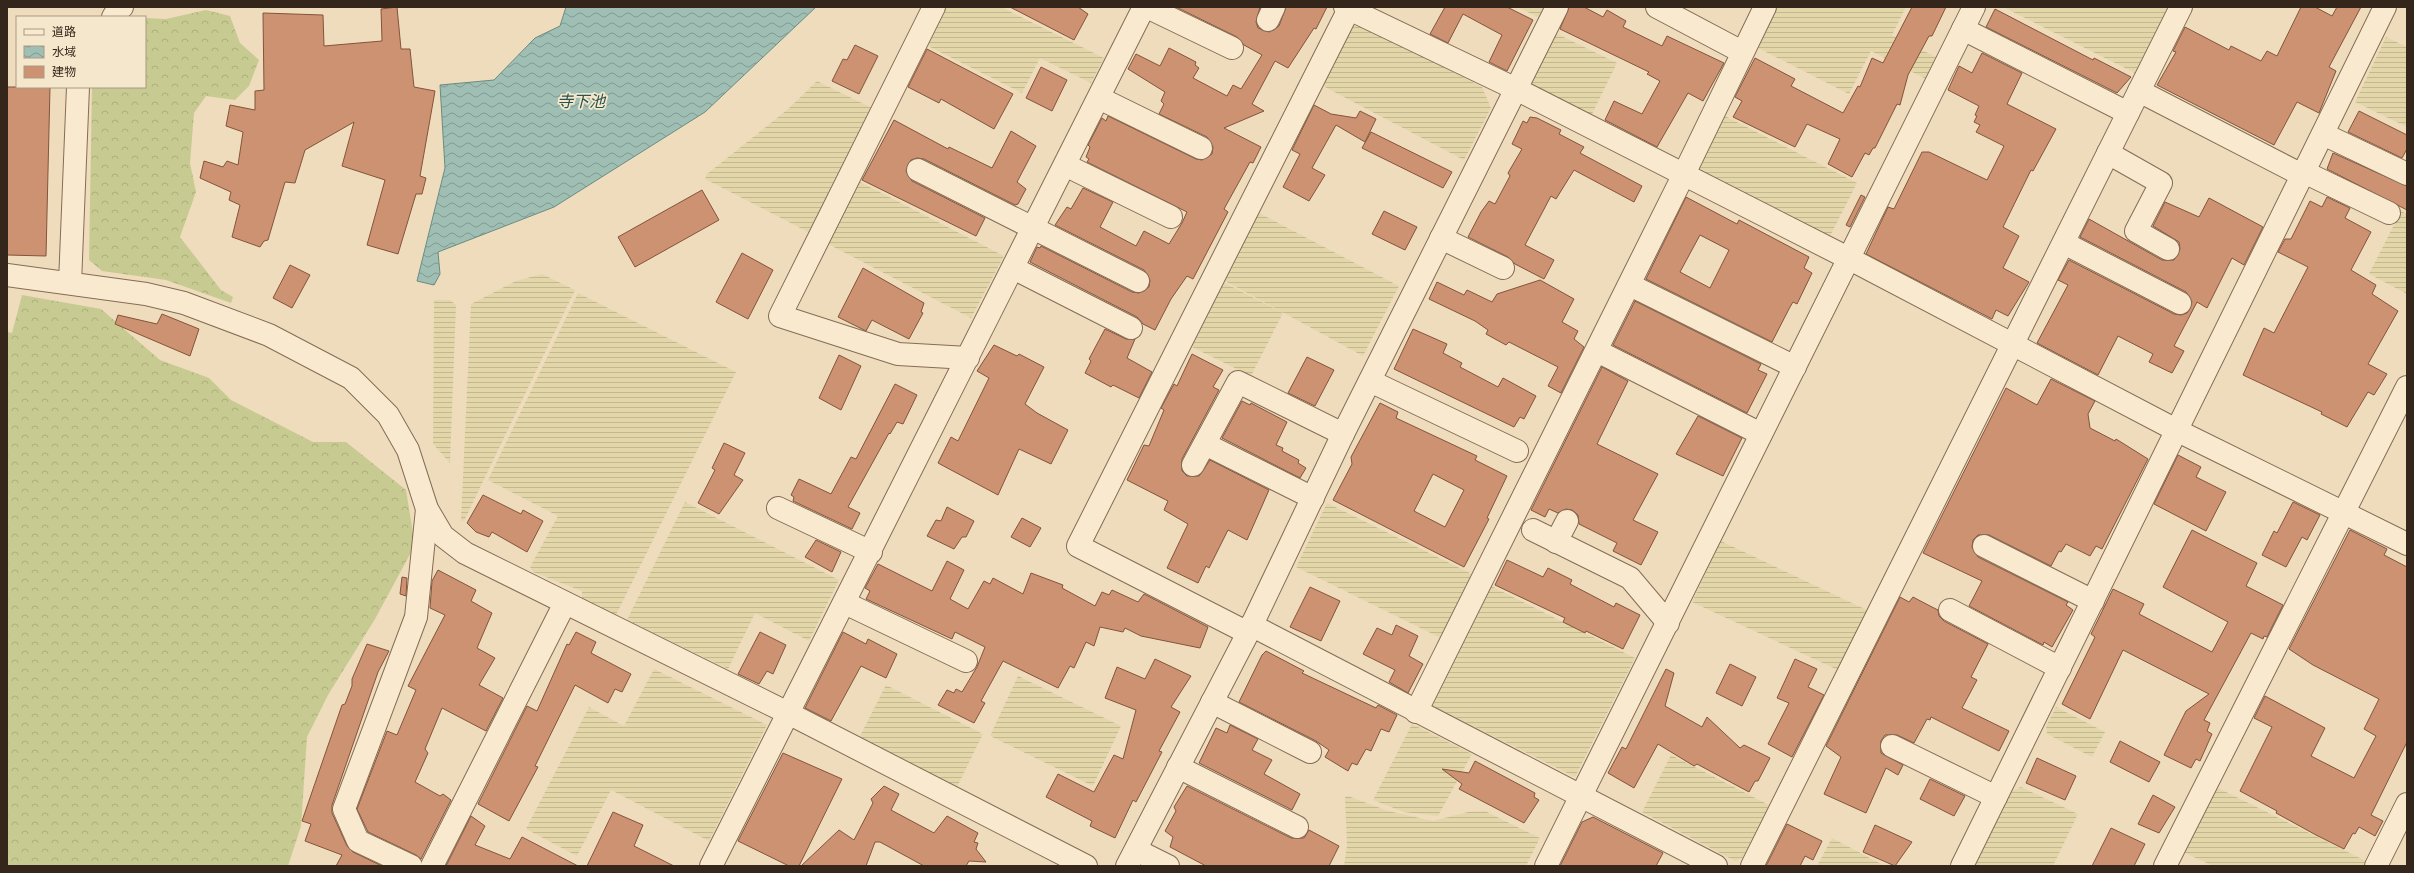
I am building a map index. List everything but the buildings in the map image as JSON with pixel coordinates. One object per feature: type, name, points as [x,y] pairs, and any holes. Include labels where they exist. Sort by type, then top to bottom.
[{"type":"street","points":[[114,16],[118,9],[122,7]]},
{"type":"street","points":[[934,7],[780,316],[898,354],[968,358]]},
{"type":"street","points":[[711,866],[790,714],[1144,7]]},
{"type":"street","points":[[1147,7],[1232,48]]},
{"type":"street","points":[[1168,866],[1132,858],[1249,629],[1370,380],[1557,7]]},
{"type":"street","points":[[1657,7],[1742,52]]},
{"type":"street","points":[[1416,712],[1684,176],[1742,52],[1765,7]]},
{"type":"street","points":[[1546,866],[1974,7]]},
{"type":"street","points":[[1752,866],[2181,7]]},
{"type":"street","points":[[1962,866],[2178,431],[2385,7]]},
{"type":"street","points":[[1716,866],[1416,712],[1078,546],[1347,8],[1516,90],[1848,258],[2178,431],[2407,544]]},
{"type":"street","points":[[1963,29],[2128,113]]},
{"type":"street","points":[[70,283],[78,88]]},
{"type":"street","points":[[2139,91],[2303,173],[2389,213]]},
{"type":"street","points":[[1099,98],[1200,148]]},
{"type":"street","points":[[2323,134],[2407,174]]},
{"type":"street","points":[[2108,153],[2161,183],[2136,231],[2168,249]]},
{"type":"street","points":[[1065,166],[1171,217]]},
{"type":"street","points":[[918,170],[1138,281]]},
{"type":"street","points":[[1441,238],[1503,268]]},
{"type":"street","points":[[2064,243],[2180,303]]},
{"type":"street","points":[[1014,268],[1131,328]]},
{"type":"street","points":[[7,275],[146,294],[184,303],[269,335],[351,378],[388,416],[408,450],[427,509],[443,536],[465,553],[790,714],[1086,866]]},
{"type":"street","points":[[1636,288],[1795,367]]},
{"type":"street","points":[[1601,353],[1761,434]]},
{"type":"street","points":[[1370,380],[1517,452]]},
{"type":"street","points":[[1193,465],[1238,382],[1344,434]]},
{"type":"street","points":[[2165,866],[2344,513],[2401,412],[2407,387]]},
{"type":"street","points":[[1205,444],[1313,498]]},
{"type":"street","points":[[778,508],[871,552]]},
{"type":"street","points":[[411,866],[358,842],[344,809],[416,617],[427,509]]},
{"type":"street","points":[[1556,542],[1567,521]]},
{"type":"street","points":[[1533,530],[1630,578],[1668,623]]},
{"type":"street","points":[[1984,546],[2093,601]]},
{"type":"street","points":[[432,866],[565,603]]},
{"type":"street","points":[[845,603],[966,660]]},
{"type":"street","points":[[1950,610],[2060,668]]},
{"type":"street","points":[[1212,702],[1286,750],[1310,752]]},
{"type":"street","points":[[1892,746],[1996,797]]},
{"type":"street","points":[[1178,767],[1297,827]]},
{"type":"street","points":[[2376,866],[2407,804]]},
{"type":"shaded area","points":[[942,7],[1001,7],[1104,58],[1091,83],[1040,58],[1022,93],[924,44]]},
{"type":"shaded area","points":[[1517,7],[1548,7],[1542,19]]},
{"type":"shaded area","points":[[1776,7],[1906,7],[1892,35],[1936,57],[1926,79],[1871,51],[1849,94],[1756,47]]},
{"type":"shaded area","points":[[2003,7],[2173,7],[2139,75]]},
{"type":"shaded area","points":[[1362,25],[1482,87],[1491,108],[1464,160],[1321,85],[1347,27]]},
{"type":"shaded area","points":[[1549,30],[1617,63],[1590,118],[1523,85]]},
{"type":"shaded area","points":[[2386,37],[2407,47],[2407,127],[2355,102]]},
{"type":"shaded area","points":[[817,81],[872,108],[810,233],[705,179],[707,174],[787,110]]},
{"type":"shaded area","points":[[1723,115],[1857,183],[1829,238],[1695,170]]},
{"type":"shaded area","points":[[858,181],[1004,256],[971,318],[826,243]]},
{"type":"shaded area","points":[[2401,211],[2407,214],[2407,294],[2369,274]]},
{"type":"shaded area","points":[[1257,212],[1399,286],[1363,356],[1223,280]]},
{"type":"shaded area","points":[[542,274],[575,290],[464,521],[461,520],[471,304],[516,281]]},
{"type":"shaded area","points":[[1223,282],[1283,313],[1251,376],[1190,346]]},
{"type":"shaded area","points":[[578,293],[736,372],[616,615],[582,599],[582,591],[533,572],[530,567],[558,516],[488,480]]},
{"type":"shaded area","points":[[434,300],[450,300],[456,305],[450,463],[433,444]]},
{"type":"shaded area","points":[[685,502],[839,580],[809,641],[755,613],[728,669],[627,620]]},
{"type":"shaded area","points":[[1327,503],[1476,576],[1445,640],[1296,567]]},
{"type":"shaded area","points":[[1721,541],[1871,612],[1842,672],[1692,602]]},
{"type":"shaded area","points":[[1483,582],[1635,658],[1575,777],[1423,701]]},
{"type":"shaded area","points":[[654,669],[767,725],[709,841],[611,790],[577,856],[526,829],[589,707],[624,726]]},
{"type":"shaded area","points":[[1018,676],[1121,726],[1093,786],[990,736]]},
{"type":"shaded area","points":[[886,685],[983,734],[957,787],[859,738]]},
{"type":"shaded area","points":[[2056,707],[2105,732],[2092,757],[2047,734],[2046,726]]},
{"type":"shaded area","points":[[1412,724],[1472,754],[1438,816],[1404,812],[1373,800]]},
{"type":"shaded area","points":[[1671,755],[1773,807],[1749,855],[1735,861],[1642,812]]},
{"type":"shaded area","points":[[2021,787],[2078,814],[2053,866],[1974,866],[2010,792]]},
{"type":"shaded area","points":[[2216,787],[2366,861],[2363,866],[2213,866],[2185,853]]},
{"type":"shaded area","points":[[1348,796],[1388,811],[1433,821],[1468,812],[1485,811],[1540,838],[1526,866],[1344,866],[1347,845],[1345,797]]},
{"type":"shaded area","points":[[1832,838],[1885,866],[1817,866]]},
{"type":"green space","points":[[206,10],[230,16],[240,43],[259,60],[249,86],[235,100],[206,96],[194,113],[190,163],[196,192],[180,237],[221,290],[233,297],[231,303],[166,280],[102,271],[89,260],[92,88],[146,88],[146,18],[166,19]]},
{"type":"green space","points":[[22,295],[101,309],[160,360],[209,378],[231,400],[313,442],[346,442],[406,490],[415,545],[375,619],[328,695],[307,737],[301,826],[288,866],[7,866],[7,332],[12,333]]},
{"type":"water","name":"寺下池","points":[[566,7],[816,7],[705,112],[554,207],[438,252],[440,274],[434,285],[417,281],[445,168],[440,85],[494,80],[535,38],[560,26]]}]
